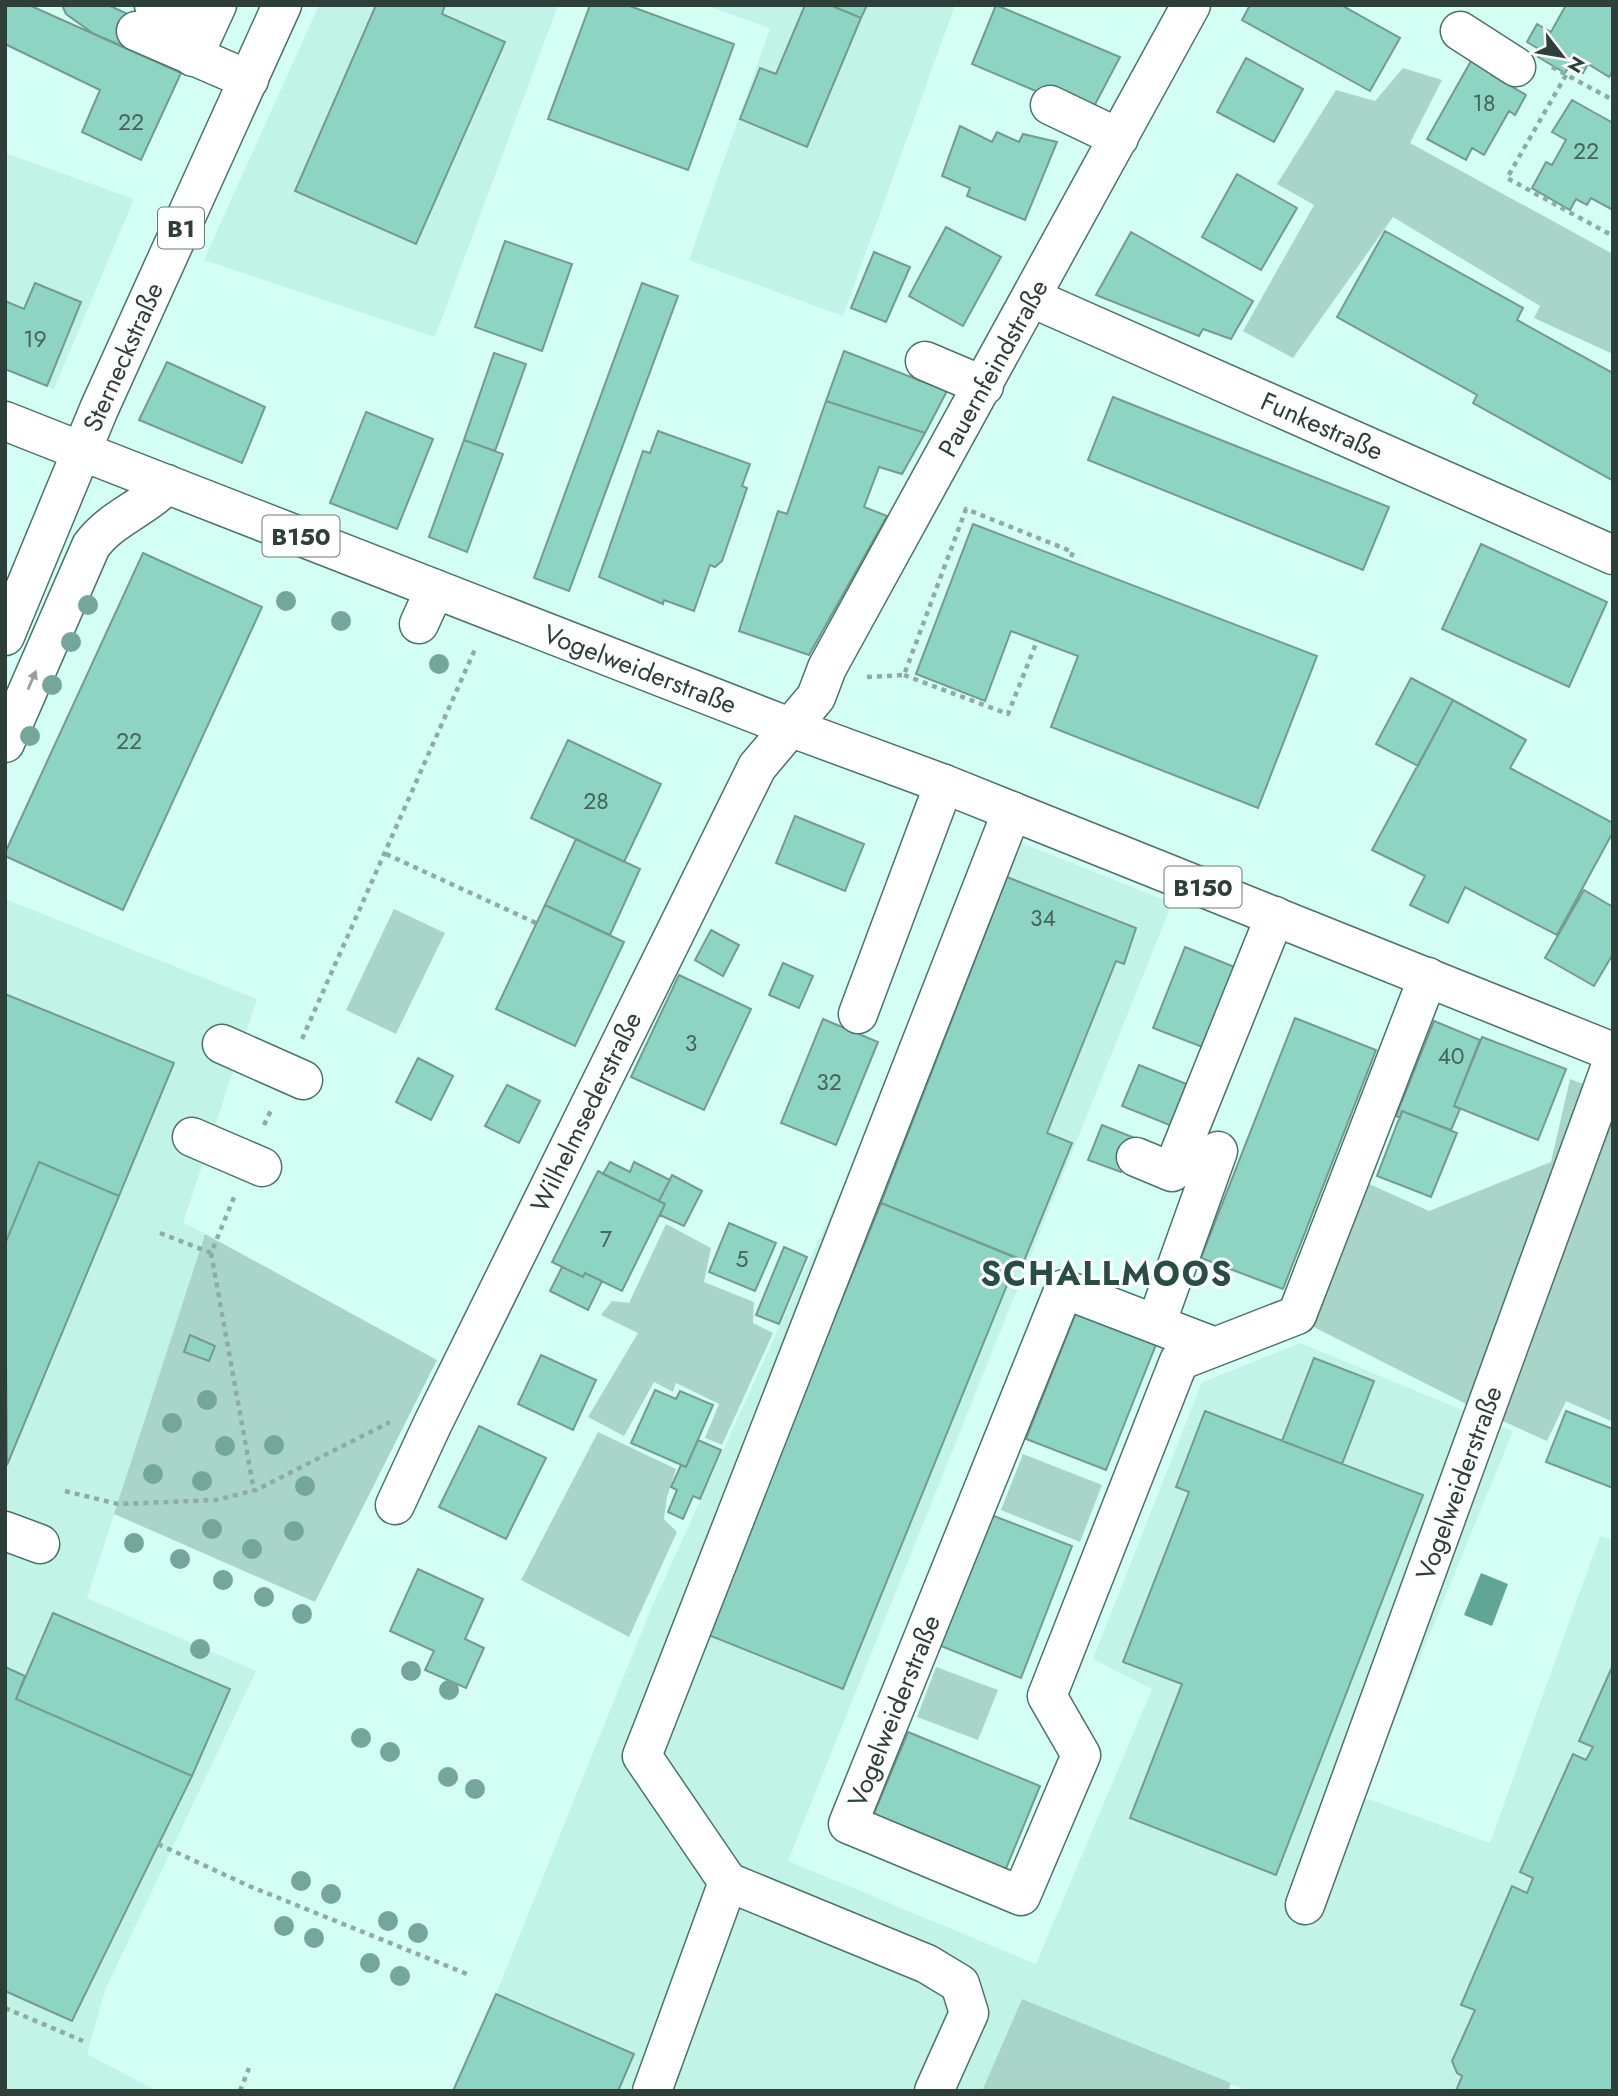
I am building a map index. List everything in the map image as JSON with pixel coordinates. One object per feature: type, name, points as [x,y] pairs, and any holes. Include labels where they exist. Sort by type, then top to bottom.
[{"type":"main road","name":"Sterneckstraße","points":[[5,636],[81,451],[282,5]]},
{"type":"main road","name":"Pauernfeindstraße","points":[[792,728],[816,696],[827,668],[1032,299],[1191,5]]},
{"type":"main road","points":[[145,18],[205,30],[249,80]]},
{"type":"main road","points":[[1462,24],[1516,67]]},
{"type":"main road","points":[[1050,105],[1119,138]]},
{"type":"main road","name":"Funkestraße","points":[[1032,299],[1613,555]]},
{"type":"main road","points":[[925,361],[984,386]]},
{"type":"main road","name":"Vogelweiderstraße","points":[[5,421],[792,728],[944,784],[1613,1052]]},
{"type":"main road","points":[[5,743],[91,546],[113,522],[152,501],[167,484]]},
{"type":"main road","points":[[419,624],[435,589]]},
{"type":"main road","name":"Wilhelmsederstraße","points":[[395,1505],[757,767],[792,728]]},
{"type":"main road","points":[[858,1014],[944,784]]},
{"type":"main road","points":[[934,2091],[969,2013],[960,1984],[928,1964],[728,1882],[642,1756],[1012,811]]},
{"type":"main road","points":[[1136,1157],[1172,1172],[1275,916]]},
{"type":"main road","name":"Vogelweiderstraße","points":[[1215,1347],[1064,1289],[848,1824],[1021,1896],[1081,1755],[1046,1696],[1179,1361],[1215,1347],[1297,1315],[1428,977]]},
{"type":"main road","points":[[222,1044],[295,1077]]},
{"type":"main road","name":"Vogelweiderstraße","points":[[1305,1905],[1613,1060]]},
{"type":"main road","points":[[192,1138],[255,1164]]},
{"type":"main road","points":[[1156,1324],[1219,1152]]},
{"type":"main road","points":[[652,2091],[728,1882]]},
{"type":"path","points":[[1566,75],[1507,178],[1613,236]]},
{"type":"path","points":[[904,675],[966,509],[1073,552],[1070,560]]},
{"type":"path","points":[[254,1491],[211,1253],[295,1077],[386,854],[491,610]]},
{"type":"path","points":[[862,678],[904,675],[1008,714],[1037,641]]},
{"type":"path","points":[[386,854],[536,923]]},
{"type":"path","points":[[160,1233],[211,1253]]},
{"type":"path","points":[[65,1491],[118,1504],[216,1500],[254,1491],[375,1428],[409,1414],[433,1423]]},
{"type":"path","points":[[158,1844],[249,1886],[467,1975]]},
{"type":"path","points":[[5,2008],[83,2040]]},
{"type":"path","points":[[240,2091],[249,2068]]},
{"type":"shaded area","points":[[319,5],[558,5],[435,337],[204,260]]},
{"type":"shaded area","points":[[705,5],[955,5],[843,316],[689,260],[770,28]]},
{"type":"shaded area","points":[[1403,68],[1442,80],[1410,143],[1613,254],[1613,354],[1534,318],[1540,306],[1393,217],[1293,358],[1243,331],[1314,205],[1277,184],[1336,90],[1375,101]]},
{"type":"shaded area","points":[[5,153],[134,199],[54,389],[5,370]]},
{"type":"shaded area","points":[[984,828],[1172,903],[788,1861],[1036,1964],[1152,1689],[1093,1659],[1202,1382],[1300,1343],[1513,1431],[1363,1797],[1490,1843],[1600,1536],[1613,1540],[1613,2091],[1248,2091],[1022,1999],[982,2091],[618,2091],[634,2054],[496,1994],[650,1611],[886,1092]]},
{"type":"shaded area","points":[[5,899],[257,999],[183,1223],[205,1233],[87,1598],[256,1671],[105,1990],[87,2054],[157,2091],[5,2091]]},
{"type":"shaded area","points":[[394,909],[445,933],[396,1034],[346,1010]]},
{"type":"shaded area","points":[[1570,1079],[1613,1095],[1613,1422],[1566,1401],[1547,1441],[1480,1411],[1284,1312],[1345,1173],[1429,1211],[1551,1162]]},
{"type":"shaded area","points":[[666,1224],[711,1248],[704,1282],[754,1302],[753,1323],[773,1333],[722,1445],[705,1438],[719,1404],[676,1383],[673,1392],[654,1382],[624,1436],[588,1417],[638,1333],[601,1315],[612,1301],[629,1303]]},
{"type":"shaded area","points":[[205,1234],[437,1360],[315,1602],[114,1514]]},
{"type":"shaded area","points":[[598,1432],[676,1469],[667,1497],[664,1519],[677,1532],[629,1637],[521,1580]]},
{"type":"shaded area","points":[[1023,1454],[1102,1485],[1080,1542],[1001,1510]]},
{"type":"shaded area","points":[[1481,1573],[1508,1584],[1492,1626],[1464,1615]]},
{"type":"shaded area","points":[[936,1667],[998,1690],[978,1740],[917,1717]]},
{"type":"shaded area","points":[[1022,1999],[1231,2083],[1228,2091],[982,2091]]},
{"type":"building","points":[[5,5],[29,5],[181,73],[141,160],[82,132],[100,90],[5,44]]},
{"type":"building","points":[[62,5],[108,5],[141,20],[127,48],[94,34],[66,14]]},
{"type":"building","points":[[376,5],[445,5],[442,14],[505,42],[416,244],[295,191]]},
{"type":"building","points":[[590,5],[627,5],[734,44],[688,170],[548,119]]},
{"type":"building","points":[[805,5],[830,5],[861,18],[807,147],[740,119],[760,68],[776,74]]},
{"type":"building","points":[[830,5],[867,5],[861,18]]},
{"type":"building","points":[[996,5],[1120,57],[1090,114],[972,64]]},
{"type":"building","points":[[1250,5],[1341,5],[1400,38],[1370,91],[1242,20]]},
{"type":"building","points":[[1566,5],[1613,5],[1613,71],[1609,77],[1588,64],[1583,73],[1570,65],[1565,73],[1538,57],[1542,51],[1527,42],[1537,24],[1551,32]]},
{"type":"building","points":[[1475,54],[1496,67],[1492,75],[1526,95],[1515,115],[1509,111],[1484,155],[1472,148],[1466,160],[1427,139]]},
{"type":"building","points":[[1246,58],[1303,89],[1274,142],[1217,112]]},
{"type":"building","points":[[1572,100],[1613,123],[1613,210],[1591,198],[1587,205],[1576,199],[1570,210],[1532,188],[1546,162],[1552,165],[1566,140],[1552,132]]},
{"type":"building","points":[[960,126],[992,142],[997,132],[1019,142],[1023,134],[1057,142],[1025,220],[967,196],[970,188],[942,176]]},
{"type":"building","points":[[1237,174],[1297,208],[1261,270],[1202,237]]},
{"type":"building","points":[[946,227],[1001,257],[963,326],[909,296]]},
{"type":"building","points":[[1385,231],[1523,308],[1517,320],[1613,373],[1612,480],[1473,403],[1477,395],[1337,317]]},
{"type":"building","points":[[1131,232],[1253,301],[1231,339],[1203,329],[1199,336],[1096,295]]},
{"type":"building","points":[[505,241],[572,264],[542,351],[475,327]]},
{"type":"building","points":[[874,252],[910,267],[886,322],[851,308]]},
{"type":"building","points":[[35,283],[81,302],[47,386],[5,369],[5,301],[24,309]]},
{"type":"building","points":[[642,283],[678,296],[569,591],[534,578]]},
{"type":"building","points":[[844,351],[947,391],[925,433],[826,401]]},
{"type":"building","points":[[494,353],[526,364],[495,451],[464,440]]},
{"type":"building","points":[[167,362],[265,407],[242,463],[139,420]]},
{"type":"building","points":[[1113,397],[1389,507],[1363,570],[1088,460]]},
{"type":"building","points":[[826,401],[925,433],[902,474],[879,467],[864,507],[887,516],[809,655],[739,631],[778,511],[787,514]]},
{"type":"building","points":[[366,412],[433,439],[397,529],[330,503]]},
{"type":"building","points":[[658,431],[750,464],[742,486],[747,488],[722,561],[715,567],[710,565],[694,611],[664,600],[663,604],[599,577],[643,451],[650,453]]},
{"type":"building","points":[[464,440],[503,454],[467,552],[429,537]]},
{"type":"building","points":[[973,524],[1317,656],[1258,808],[1051,727],[1078,656],[1011,631],[985,701],[916,674]]},
{"type":"building","points":[[1481,544],[1607,602],[1569,687],[1442,629]]},
{"type":"building","points":[[143,553],[262,607],[123,910],[5,856],[5,853]]},
{"type":"building","points":[[1411,678],[1453,700],[1418,766],[1376,744]]},
{"type":"building","points":[[1453,700],[1526,740],[1510,768],[1613,823],[1613,832],[1557,935],[1465,887],[1448,923],[1410,905],[1425,876],[1372,850]]},
{"type":"building","points":[[568,740],[661,784],[624,862],[531,818]]},
{"type":"building","points":[[795,816],[864,844],[845,891],[776,863]]},
{"type":"building","points":[[576,839],[640,869],[610,935],[545,905]]},
{"type":"building","points":[[1007,877],[1136,928],[1124,964],[1116,961],[1047,1133],[1072,1143],[1024,1261],[881,1203]]},
{"type":"building","points":[[1584,890],[1613,907],[1613,954],[1594,986],[1545,958]]},
{"type":"building","points":[[545,905],[624,942],[575,1046],[496,1009]]},
{"type":"building","points":[[711,930],[739,945],[723,976],[695,960]]},
{"type":"building","points":[[1185,947],[1237,968],[1205,1048],[1153,1028]]},
{"type":"building","points":[[783,963],[813,976],[799,1008],[769,995]]},
{"type":"building","points":[[679,975],[751,1009],[704,1110],[631,1077]]},
{"type":"building","points":[[5,994],[174,1063],[119,1196],[39,1162],[5,1244]]},
{"type":"building","points":[[1295,1018],[1376,1050],[1283,1289],[1201,1258]]},
{"type":"building","points":[[823,1019],[878,1042],[836,1145],[781,1123]]},
{"type":"building","points":[[1434,1021],[1480,1040],[1454,1106],[1460,1109],[1451,1130],[1402,1111],[1400,1118],[1396,1116]]},
{"type":"building","points":[[1482,1037],[1566,1069],[1538,1140],[1454,1106]]},
{"type":"building","points":[[418,1058],[453,1076],[431,1120],[396,1102]]},
{"type":"building","points":[[1139,1065],[1189,1085],[1172,1126],[1122,1106]]},
{"type":"building","points":[[507,1085],[540,1101],[519,1143],[485,1126]]},
{"type":"building","points":[[1402,1111],[1457,1133],[1431,1197],[1377,1176]]},
{"type":"building","points":[[1102,1125],[1135,1138],[1121,1172],[1088,1160]]},
{"type":"building","points":[[39,1162],[119,1196],[7,1465],[5,1244]]},
{"type":"building","points":[[610,1162],[630,1172],[634,1162],[670,1180],[659,1201],[603,1174]]},
{"type":"building","points":[[598,1171],[665,1204],[622,1291],[585,1273],[583,1277],[552,1262]]},
{"type":"building","points":[[672,1175],[702,1191],[684,1226],[660,1215],[665,1204],[659,1201]]},
{"type":"building","points":[[881,1203],[1018,1258],[843,1689],[706,1634]]},
{"type":"building","points":[[729,1223],[776,1243],[755,1291],[709,1272]]},
{"type":"building","points":[[784,1247],[807,1257],[779,1324],[756,1315]]},
{"type":"building","points":[[562,1267],[583,1277],[585,1273],[602,1281],[588,1310],[550,1291]]},
{"type":"building","points":[[1077,1310],[1157,1342],[1106,1470],[1026,1439]]},
{"type":"building","points":[[190,1335],[215,1346],[209,1361],[184,1352]]},
{"type":"building","points":[[541,1355],[596,1380],[573,1430],[518,1404]]},
{"type":"building","points":[[1314,1358],[1374,1381],[1342,1464],[1282,1441]]},
{"type":"building","points":[[655,1390],[676,1399],[680,1391],[713,1405],[686,1467],[631,1443]]},
{"type":"building","points":[[1205,1411],[1423,1495],[1276,1875],[1130,1818],[1182,1684],[1123,1662],[1189,1492],[1176,1487]]},
{"type":"building","points":[[1566,1411],[1613,1429],[1613,1488],[1546,1462]]},
{"type":"building","points":[[479,1426],[546,1458],[506,1539],[439,1507]]},
{"type":"building","points":[[698,1440],[721,1450],[700,1499],[693,1496],[683,1519],[668,1512],[677,1490],[671,1487],[681,1465],[686,1467]]},
{"type":"building","points":[[986,1513],[1072,1546],[1021,1678],[936,1644]]},
{"type":"building","points":[[418,1569],[483,1599],[465,1639],[484,1648],[466,1688],[425,1670],[434,1651],[390,1631]]},
{"type":"building","points":[[53,1613],[230,1689],[192,1776],[16,1699]]},
{"type":"building","points":[[1613,1665],[1613,2091],[1456,2091],[1462,2076],[1457,2073],[1452,2061],[1475,2010],[1461,2005],[1512,1886],[1527,1893],[1533,1878],[1520,1872],[1573,1754],[1586,1760],[1593,1747],[1579,1741]]},
{"type":"building","points":[[5,1667],[25,1676],[16,1699],[192,1776],[72,2021],[5,1991]]},
{"type":"building","points":[[908,1732],[1040,1786],[1005,1871],[873,1816]]},
{"type":"building","points":[[496,1994],[634,2054],[618,2091],[453,2091]]},
{"type":"district","name":"SCHALLMOOS","points":[[1107,1273]]}]
